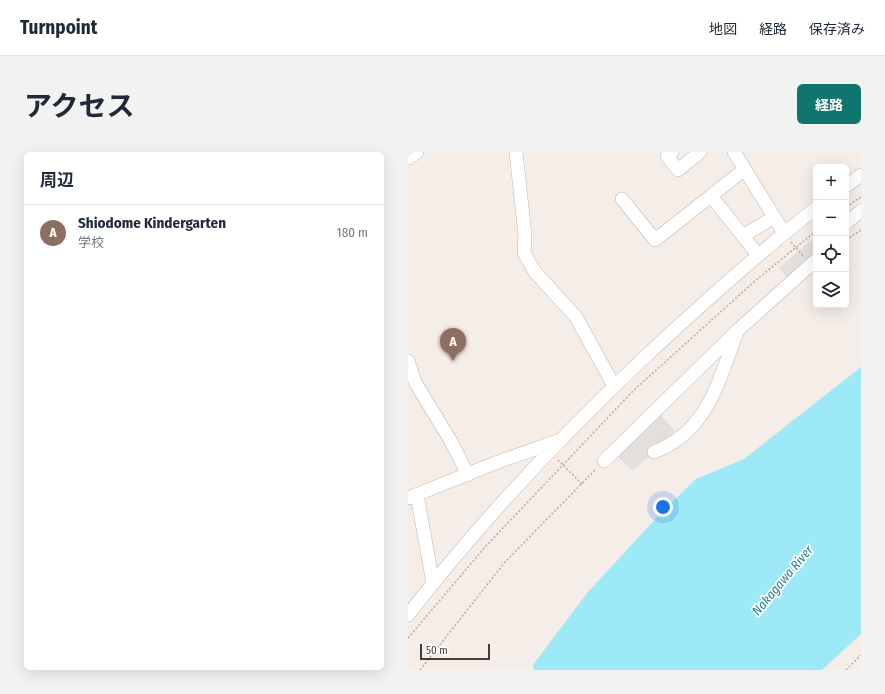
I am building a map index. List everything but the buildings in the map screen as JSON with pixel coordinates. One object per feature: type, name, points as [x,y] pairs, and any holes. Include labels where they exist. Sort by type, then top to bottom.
[{"type":"street","points":[[408,158],[417,152]]},
{"type":"street","points":[[516,152],[525,235],[524,254],[535,272],[576,317],[614,386]]},
{"type":"street","points":[[672,152],[667,156],[678,170],[700,152]]},
{"type":"street","points":[[734,152],[784,233]]},
{"type":"street","points":[[622,199],[655,240],[745,169]]},
{"type":"street","points":[[849,184],[861,175]]},
{"type":"street","points":[[711,196],[758,255]]},
{"type":"street","points":[[408,615],[483,523],[550,451],[614,386],[710,296],[813,210]]},
{"type":"street","points":[[849,221],[861,211]]},
{"type":"street","points":[[743,236],[774,217]]},
{"type":"street","points":[[604,461],[737,331],[813,263]]},
{"type":"street","points":[[654,452],[665,448],[694,425],[712,401],[737,331]]},
{"type":"street","points":[[408,361],[415,382],[452,443],[468,475]]},
{"type":"street","points":[[433,583],[413,497],[560,441]]},
{"type":"path","points":[[849,238],[861,230]]},
{"type":"path","points":[[784,233],[796,248],[813,263]]},
{"type":"path","points":[[408,638],[486,546],[633,392],[755,281],[813,234]]},
{"type":"path","points":[[550,451],[582,484]]},
{"type":"path","points":[[420,670],[505,562],[604,461]]},
{"type":"path","points":[[846,670],[861,655]]},
{"type":"shaded area","points":[[813,239],[813,263],[791,282],[779,268]]},
{"type":"shaded area","points":[[656,410],[675,431],[633,471],[613,452]]},
{"type":"water","name":"Nakagawa River","points":[[861,367],[861,634],[822,670],[534,670],[533,665],[588,592],[660,514],[696,479],[744,459]]},
{"type":"place","name":"Shiodome Kindergarten","points":[[453,361]]}]
